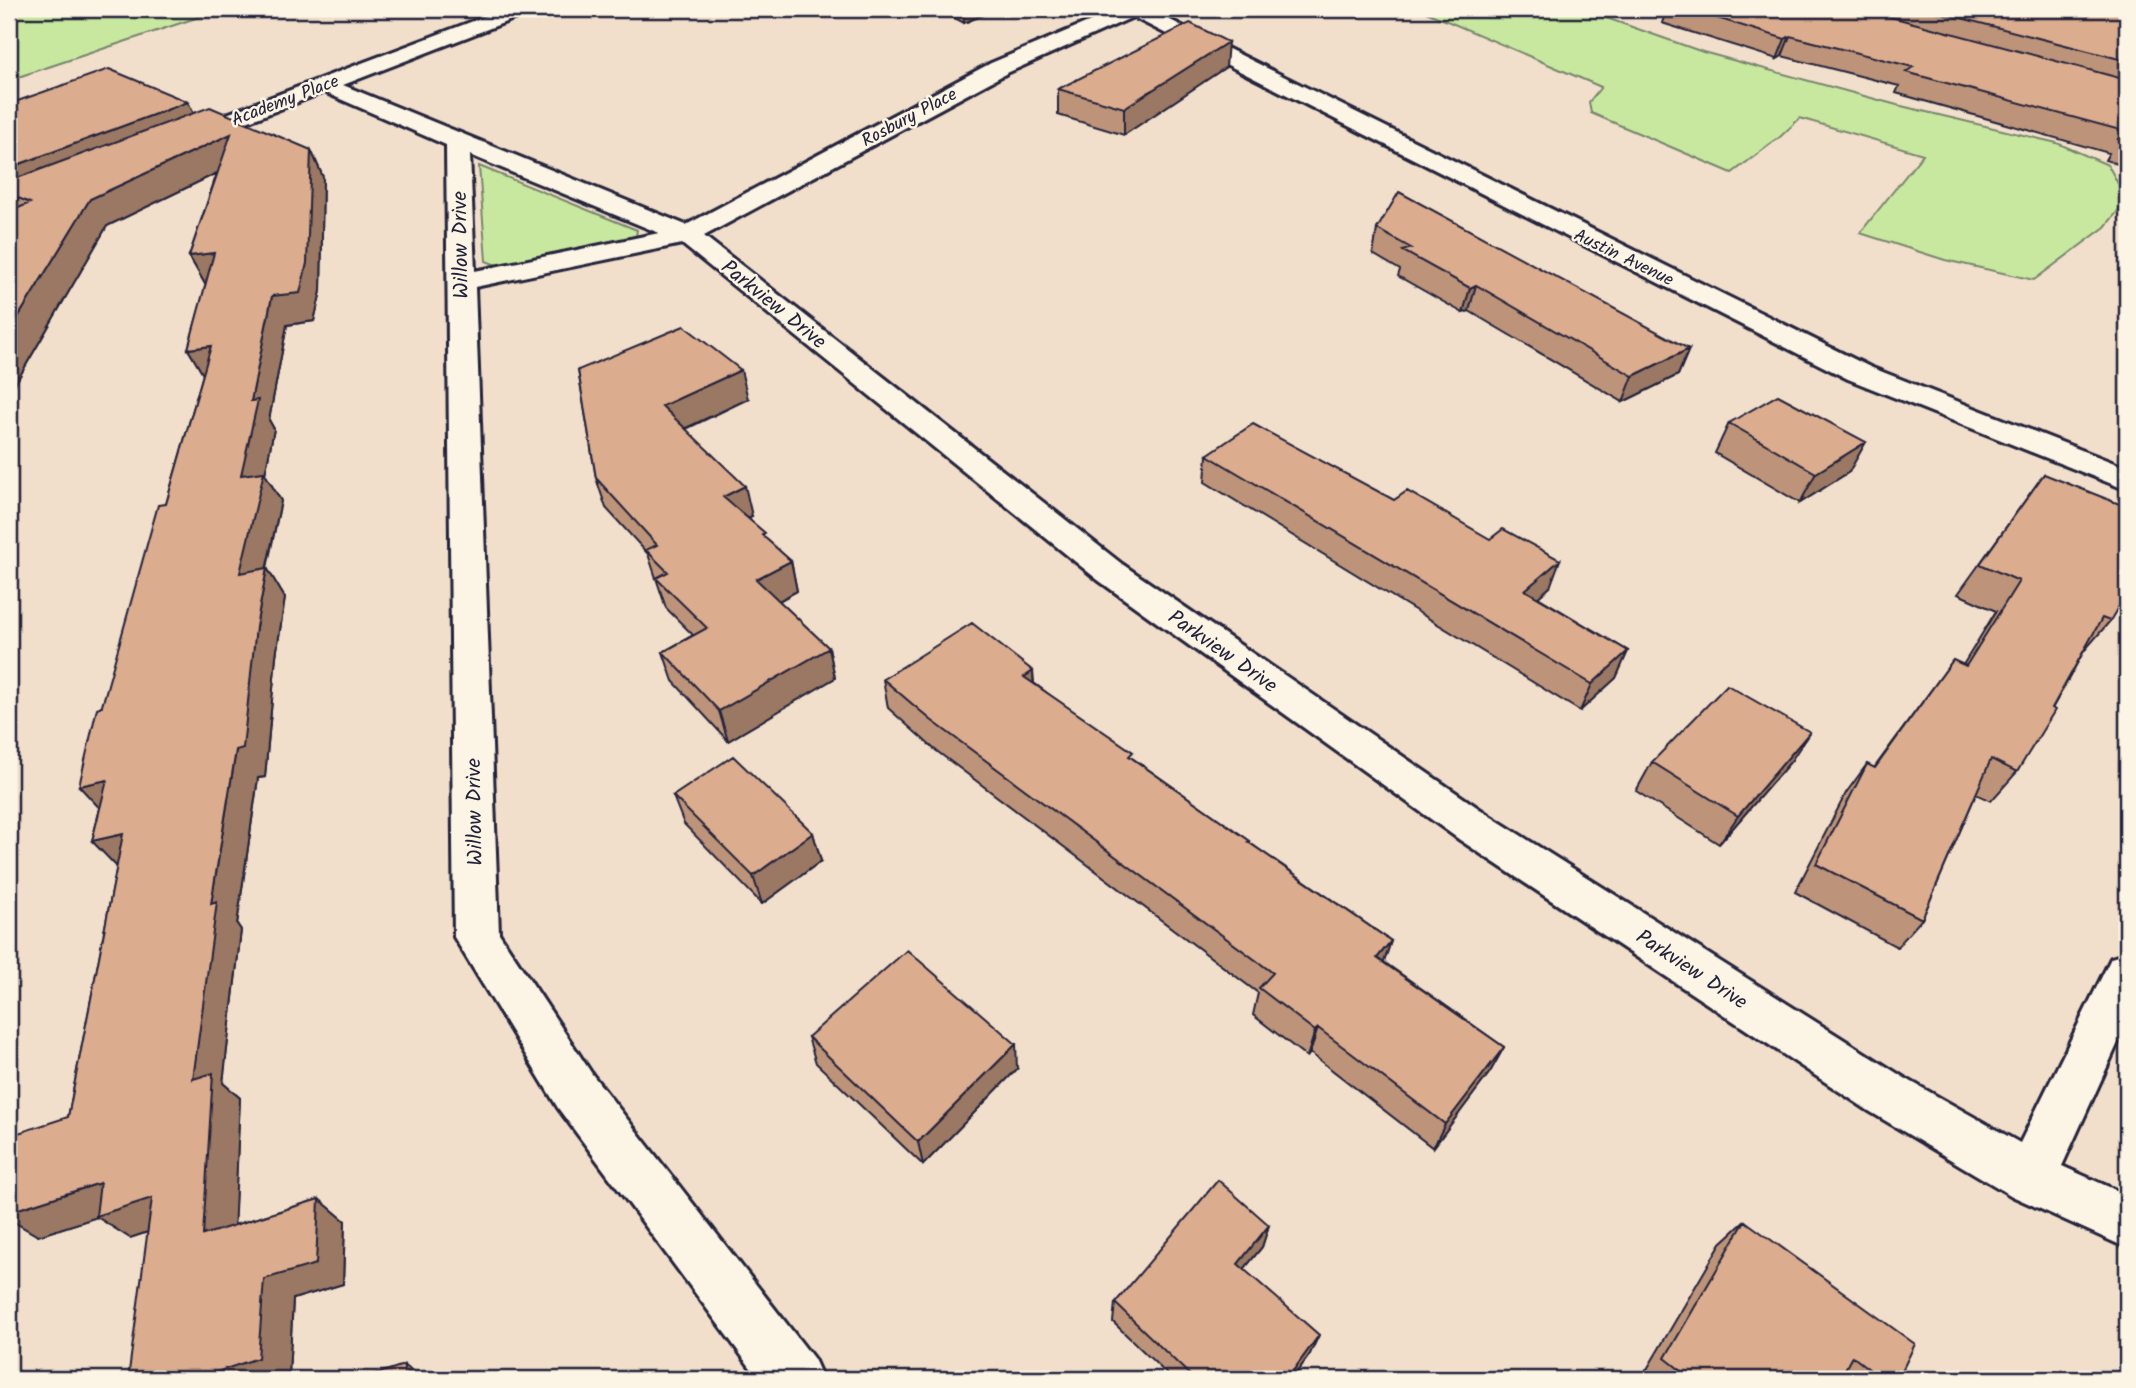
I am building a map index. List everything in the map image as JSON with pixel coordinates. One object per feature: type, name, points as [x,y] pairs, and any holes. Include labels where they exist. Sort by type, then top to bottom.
[{"type":"street","name":"Academy Place","points":[[173,143],[522,9]]},
{"type":"street","name":"Rosbury Place","points":[[461,282],[687,235],[999,68],[1134,9]]},
{"type":"street","name":"Austin Avenue","points":[[1134,9],[1859,373],[2127,480]]},
{"type":"street","name":"Parkview Drive","points":[[324,85],[687,235],[1110,572],[1475,828],[1886,1094],[2030,1178],[2127,1222]]},
{"type":"street","name":"Willow Drive","points":[[458,142],[477,937],[575,1091],[794,1379]]},
{"type":"street","points":[[2030,1178],[2127,973]]},
{"type":"green space","points":[[9,9],[223,9],[9,80]]},
{"type":"green space","points":[[1419,9],[1581,9],[1703,52],[1897,105],[2057,143],[2108,165],[2127,200],[2105,227],[2034,280],[1945,260],[1860,233],[1923,154],[1800,118],[1780,137],[1732,173],[1591,113],[1589,102],[1601,87]]},
{"type":"green space","points":[[479,166],[637,230],[636,236],[621,242],[499,266],[486,261]]},
{"type":"building","points":[[1688,9],[1861,9],[2127,80],[2127,141],[2118,139],[2124,131],[1906,72],[1913,67],[1790,36],[1785,39]]},
{"type":"building","points":[[1926,9],[2127,9],[2127,61]]},
{"type":"building","points":[[1190,23],[1228,42],[1124,108],[1058,89]]},
{"type":"building","points":[[109,69],[188,102],[9,168],[9,104]]},
{"type":"building","points":[[210,107],[311,150],[307,263],[300,293],[272,296],[251,401],[258,400],[241,475],[264,472],[240,573],[267,568],[256,627],[243,748],[236,750],[211,904],[217,902],[193,1079],[213,1073],[203,1235],[319,1199],[316,1264],[264,1279],[258,1358],[196,1379],[128,1379],[152,1198],[96,1216],[100,1183],[9,1212],[9,1169],[15,1134],[68,1117],[123,834],[92,841],[107,780],[79,786],[97,708],[102,706],[158,505],[166,504],[211,346],[188,349],[214,253],[189,256],[231,134],[90,199],[9,332],[9,212],[30,203],[9,194],[9,181]]},
{"type":"building","points":[[1399,192],[1689,349],[1633,376],[1476,285],[1470,288],[1403,251],[1411,248],[1377,229]]},
{"type":"building","points":[[684,326],[741,370],[662,406],[745,486],[723,497],[765,533],[762,535],[791,561],[756,579],[829,648],[719,711],[663,652],[707,628],[656,578],[668,572],[646,550],[657,545],[596,478],[578,370]]},
{"type":"building","points":[[1778,395],[1866,442],[1816,473],[1729,423]]},
{"type":"building","points":[[1253,424],[1394,500],[1407,491],[1490,539],[1503,529],[1560,560],[1525,590],[1628,651],[1592,684],[1207,455]]},
{"type":"building","points":[[2044,474],[2127,507],[2127,592],[2110,621],[2102,618],[2052,708],[2055,710],[2017,772],[1991,759],[1922,919],[1816,864],[1867,764],[1875,768],[1953,660],[1966,666],[2019,581],[1980,564]]},
{"type":"building","points":[[972,623],[1033,671],[1024,677],[1133,752],[1129,756],[1250,841],[1248,842],[1391,941],[1377,958],[1504,1047],[1445,1124],[1318,1028],[1315,1031],[1259,988],[1273,973],[931,720],[883,679]]},
{"type":"building","points":[[1727,685],[1810,732],[1738,816],[1652,762]]},
{"type":"building","points":[[733,756],[813,833],[753,876],[673,796]]},
{"type":"building","points":[[907,950],[1016,1044],[918,1142],[808,1037]]},
{"type":"building","points":[[1218,1180],[1269,1225],[1238,1264],[1319,1335],[1287,1379],[1194,1379],[1115,1303]]},
{"type":"building","points":[[1745,1221],[1915,1344],[1898,1379],[1882,1379],[1852,1356],[1840,1379],[1692,1379],[1665,1358]]},
{"type":"building","points":[[404,1365],[404,1379],[361,1379]]}]
